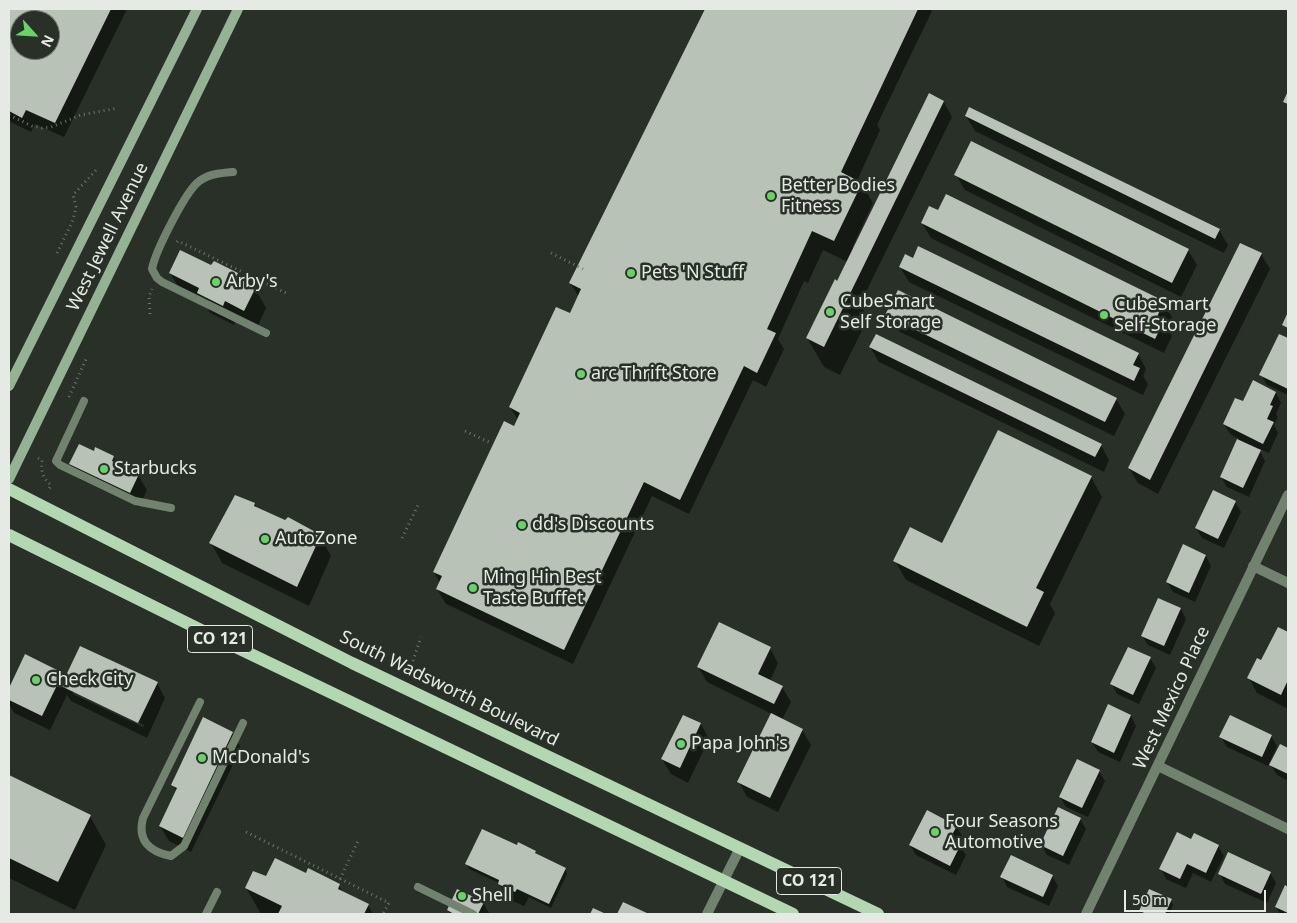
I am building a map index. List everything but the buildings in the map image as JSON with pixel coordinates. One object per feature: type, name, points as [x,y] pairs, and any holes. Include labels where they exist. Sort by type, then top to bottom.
[{"type":"main road","name":"West Jewell Avenue","points":[[9,386],[197,9]]},
{"type":"main road","name":"West Jewell Avenue","points":[[9,479],[238,9]]},
{"type":"main road","name":"South Wadsworth Boulevard","points":[[9,489],[352,663],[878,914]]},
{"type":"main road","name":"CO 121","points":[[9,535],[793,914]]},
{"type":"street","name":"West Mexico Place","points":[[1086,914],[1288,495]]},
{"type":"street","points":[[1253,566],[1288,583]]},
{"type":"street","points":[[1158,766],[1288,829]]},
{"type":"street","points":[[707,914],[740,848]]},
{"type":"lane","points":[[233,172],[213,174],[196,184],[180,209],[155,258],[152,269],[157,278],[162,282],[266,333]]},
{"type":"lane","points":[[84,401],[56,461],[60,465],[135,501],[171,508]]},
{"type":"lane","points":[[200,702],[143,818],[141,835],[144,841],[156,852],[171,856],[184,846],[243,723]]},
{"type":"lane","points":[[418,887],[474,914]]},
{"type":"lane","points":[[206,914],[217,892]]},
{"type":"path","points":[[9,115],[32,126],[42,128],[60,124],[81,115],[118,108]]},
{"type":"path","points":[[54,260],[73,220],[76,207],[73,195],[98,168]]},
{"type":"path","points":[[175,247],[178,241],[286,293]]},
{"type":"path","points":[[551,253],[583,269]]},
{"type":"path","points":[[150,314],[149,296],[157,278]]},
{"type":"path","points":[[465,431],[491,444]]},
{"type":"path","points":[[38,458],[42,460],[41,472],[45,480],[51,485],[49,489]]},
{"type":"path","points":[[402,538],[418,505]]},
{"type":"path","points":[[413,661],[421,637]]},
{"type":"path","points":[[246,832],[389,903],[383,914]]},
{"type":"path","points":[[340,879],[360,839]]},
{"type":"place","name":"Better Bodies Fitness","points":[[771,196]]},
{"type":"place","name":"Pets 'N Stuff","points":[[631,273]]},
{"type":"place","name":"Arby's","points":[[216,282]]},
{"type":"place","name":"CubeSmart Self Storage","points":[[830,312]]},
{"type":"place","name":"CubeSmart Self-Storage","points":[[1104,315]]},
{"type":"place","name":"arc Thrift Store","points":[[581,374]]},
{"type":"place","name":"Starbucks","points":[[104,469]]},
{"type":"place","name":"dd's Discounts","points":[[522,525]]},
{"type":"place","name":"AutoZone","points":[[265,539]]},
{"type":"place","name":"Ming Hin Best Taste Buffet","points":[[473,588]]},
{"type":"place","name":"Check City","points":[[36,680]]},
{"type":"place","name":"Papa John's","points":[[681,744]]},
{"type":"place","name":"McDonald's","points":[[202,758]]},
{"type":"place","name":"Four Seasons Automotive","points":[[935,832]]},
{"type":"place","name":"Shell","points":[[462,896]]}]
